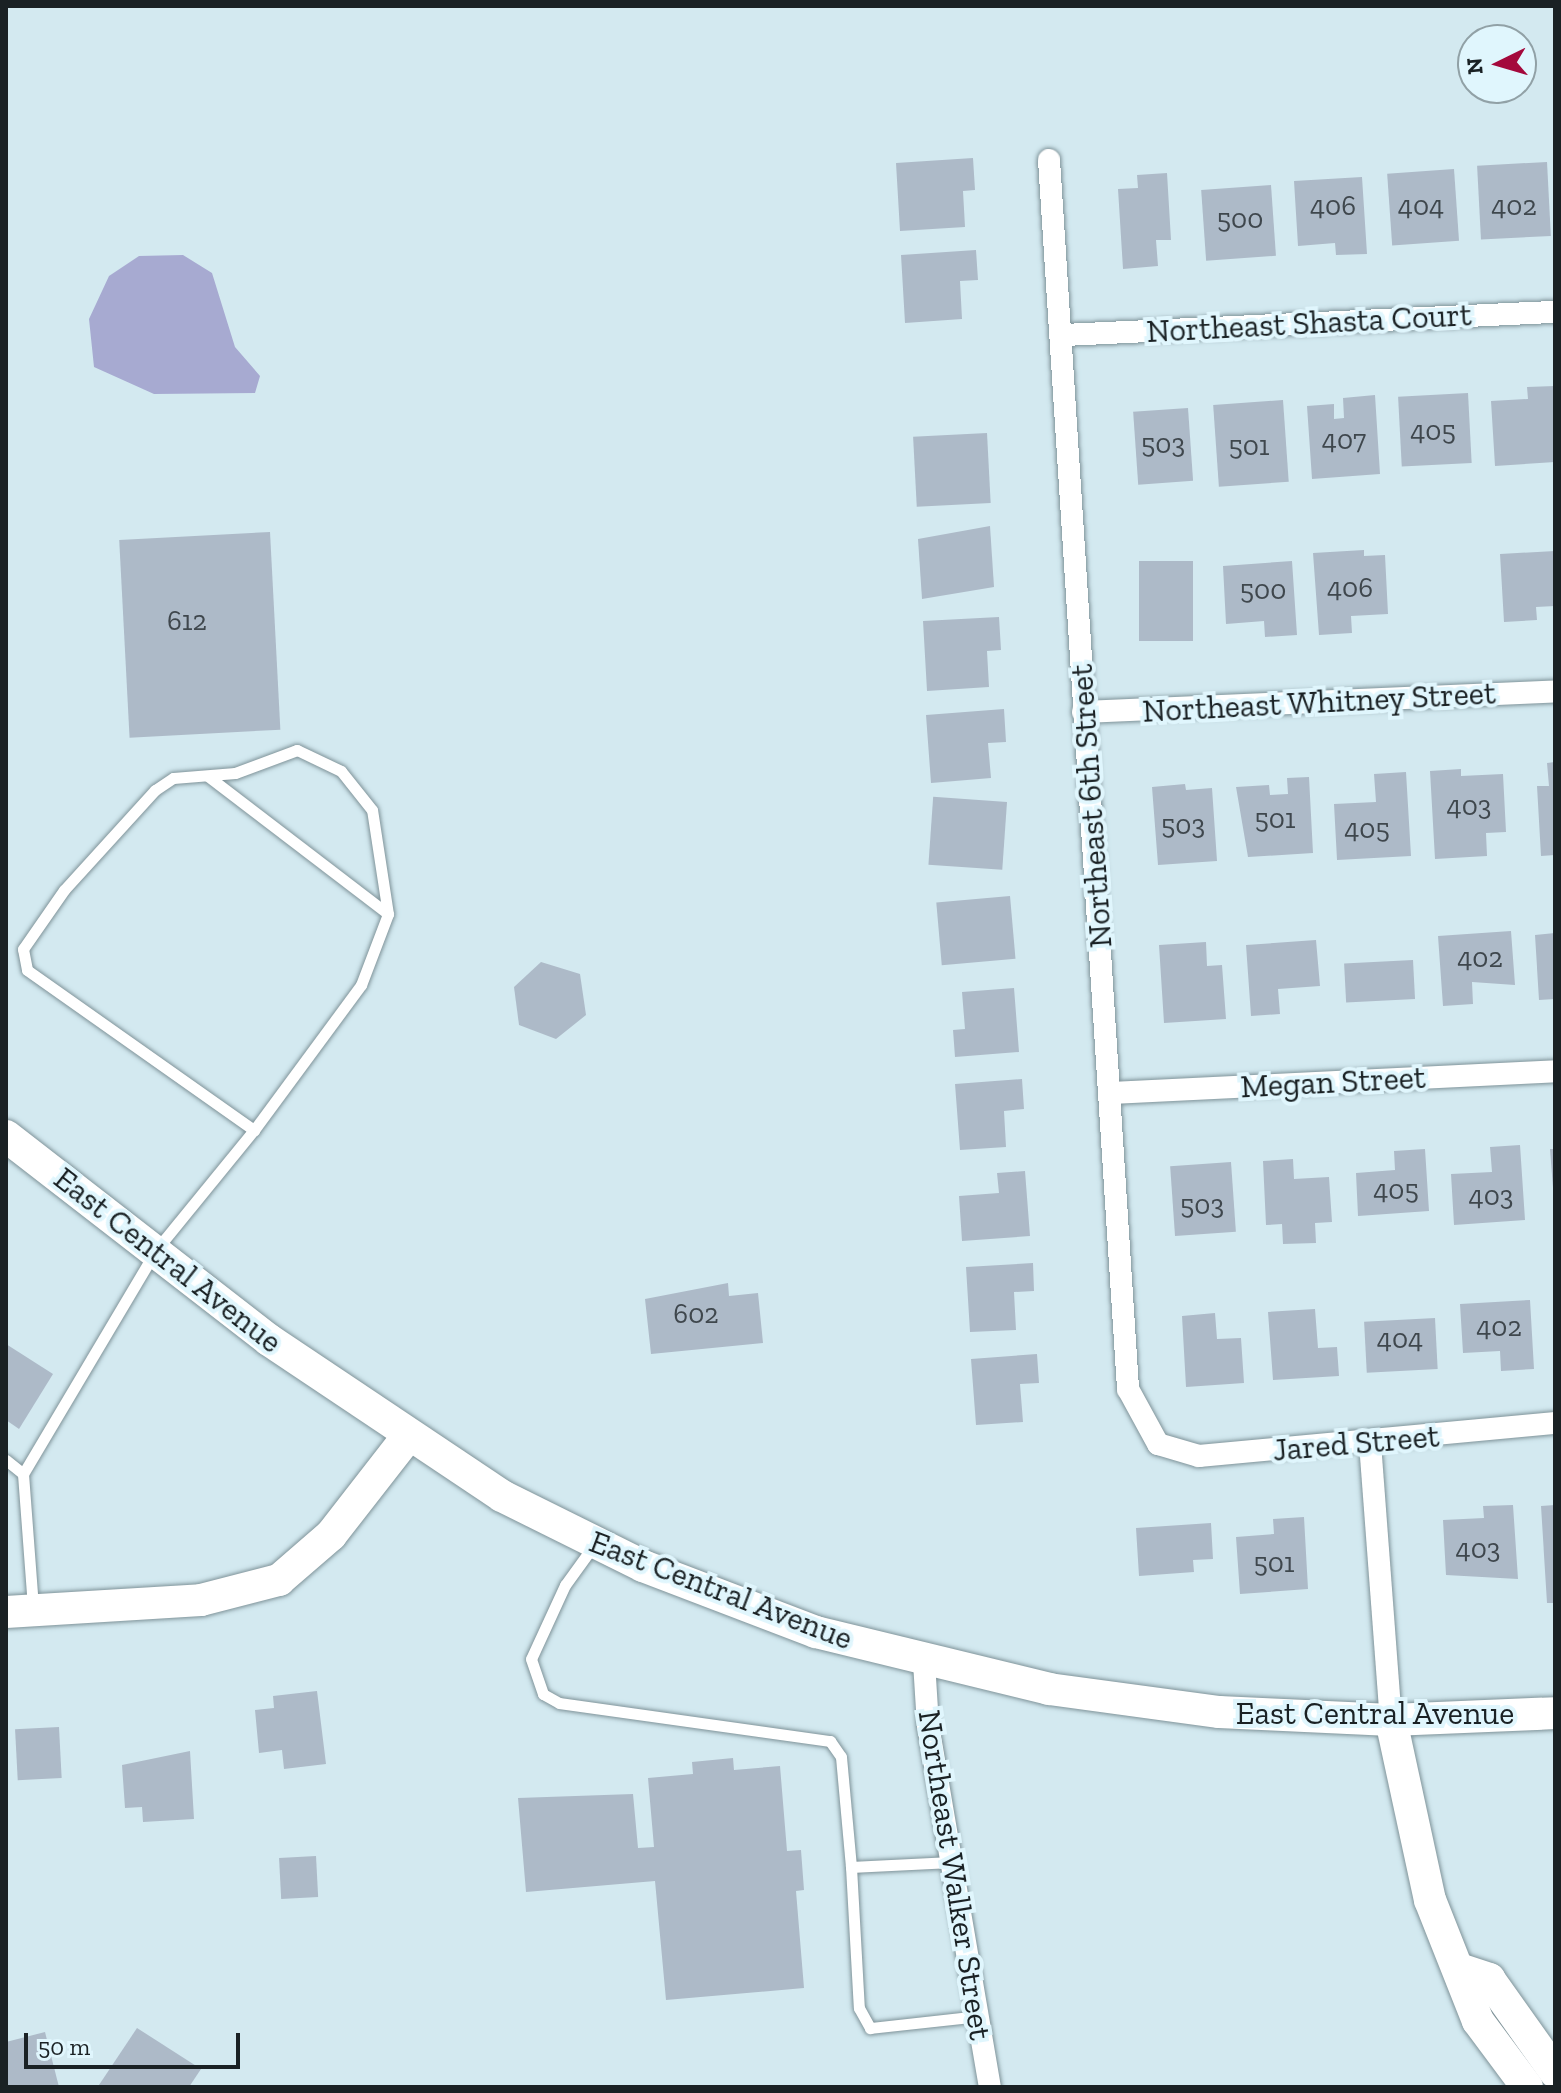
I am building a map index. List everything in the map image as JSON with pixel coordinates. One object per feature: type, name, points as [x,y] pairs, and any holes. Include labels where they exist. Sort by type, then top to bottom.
[{"type":"main road","name":"East Central Avenue","points":[[6,1136],[408,1436],[594,1545],[816,1632],[924,1662],[1049,1689],[1219,1712],[1391,1720],[1555,1713]]},
{"type":"main road","points":[[19,1612],[201,1600],[279,1580],[331,1535],[408,1436]]},
{"type":"main road","points":[[1391,1720],[1430,1900],[1478,2021],[1527,2087]]},
{"type":"main road","points":[[1459,1969],[1489,1979],[1555,2072]]},
{"type":"street","name":"Northeast 6th Street","points":[[1049,160],[1064,335],[1083,712],[1112,1093],[1128,1389],[1158,1444]]},
{"type":"street","name":"Northeast Shasta Court","points":[[1064,335],[1555,312]]},
{"type":"street","name":"Northeast Whitney Street","points":[[1083,712],[1555,691]]},
{"type":"street","name":"Megan Street","points":[[1112,1093],[1555,1071]]},
{"type":"street","name":"Jared Street","points":[[1158,1444],[1199,1456],[1370,1443],[1555,1423]]},
{"type":"street","points":[[1370,1443],[1391,1720]]},
{"type":"street","name":"Northeast Walker Street","points":[[924,1662],[951,1862],[990,2087]]},
{"type":"lane","points":[[19,1612],[23,1474],[156,1250],[254,1130],[361,985],[388,914],[372,810],[341,771],[297,750],[209,777],[173,778],[155,790],[64,890],[27,939],[22,960],[254,1130]]},
{"type":"lane","points":[[209,777],[388,914]]},
{"type":"lane","points":[[6,1460],[23,1474]]},
{"type":"lane","points":[[594,1545],[565,1585],[531,1659],[543,1694],[559,1703],[830,1741],[841,1757],[859,2008],[870,2028],[978,2016]]},
{"type":"lane","points":[[851,1867],[951,1862]]},
{"type":"water","points":[[183,255],[212,273],[235,347],[260,376],[255,393],[154,394],[94,367],[89,319],[109,276],[139,256]]},
{"type":"building","points":[[973,158],[975,190],[963,191],[965,227],[900,231],[896,163]]},
{"type":"building","points":[[1547,162],[1551,236],[1481,240],[1477,166]]},
{"type":"building","points":[[1454,169],[1459,241],[1392,245],[1387,174]]},
{"type":"building","points":[[1167,173],[1171,240],[1156,240],[1158,266],[1123,269],[1118,189],[1138,188],[1137,175]]},
{"type":"building","points":[[1362,177],[1367,254],[1336,255],[1335,243],[1298,246],[1294,181]]},
{"type":"building","points":[[1271,185],[1276,256],[1206,261],[1201,190]]},
{"type":"building","points":[[976,250],[978,280],[960,281],[962,319],[905,323],[901,255]]},
{"type":"building","points":[[1555,386],[1555,462],[1495,466],[1491,401],[1528,399],[1527,387]]},
{"type":"building","points":[[1468,393],[1472,463],[1402,467],[1398,397]]},
{"type":"building","points":[[1375,395],[1380,474],[1312,479],[1307,406],[1334,404],[1334,419],[1344,418],[1343,398]]},
{"type":"building","points":[[1283,400],[1289,482],[1219,487],[1213,405]]},
{"type":"building","points":[[1188,408],[1193,481],[1138,485],[1133,412]]},
{"type":"building","points":[[987,433],[991,503],[917,507],[913,437]]},
{"type":"building","points":[[990,526],[994,587],[922,599],[918,539]]},
{"type":"building","points":[[270,532],[280,730],[130,738],[119,540]]},
{"type":"building","points":[[1364,550],[1364,556],[1385,555],[1388,614],[1351,616],[1352,633],[1319,635],[1313,553]]},
{"type":"building","points":[[1555,551],[1555,606],[1536,607],[1537,620],[1504,622],[1500,554]]},
{"type":"building","points":[[1139,561],[1193,561],[1193,641],[1139,641]]},
{"type":"building","points":[[1292,561],[1297,635],[1265,637],[1264,621],[1226,624],[1223,566]]},
{"type":"building","points":[[999,617],[1001,650],[987,651],[989,687],[927,691],[923,621]]},
{"type":"building","points":[[1004,709],[1006,742],[988,743],[991,778],[931,783],[926,715]]},
{"type":"building","points":[[1555,762],[1555,855],[1541,856],[1537,786],[1549,786],[1547,763]]},
{"type":"building","points":[[1461,769],[1461,776],[1503,774],[1506,832],[1486,833],[1487,856],[1435,859],[1430,771]]},
{"type":"building","points":[[1406,772],[1411,856],[1337,860],[1334,804],[1376,802],[1374,774]]},
{"type":"building","points":[[1309,777],[1313,853],[1248,857],[1236,787],[1269,785],[1270,795],[1288,794],[1287,778]]},
{"type":"building","points":[[1185,784],[1186,790],[1212,788],[1217,861],[1158,865],[1152,787]]},
{"type":"building","points":[[933,797],[1007,802],[1002,870],[928,865]]},
{"type":"building","points":[[1010,896],[1015,959],[942,965],[936,902]]},
{"type":"building","points":[[1511,931],[1515,985],[1472,982],[1473,1004],[1443,1006],[1438,936]]},
{"type":"building","points":[[1555,933],[1555,999],[1539,1000],[1535,935]]},
{"type":"building","points":[[1316,940],[1320,986],[1278,989],[1280,1014],[1251,1016],[1246,945]]},
{"type":"building","points":[[1206,942],[1207,966],[1222,965],[1226,1019],[1164,1023],[1159,945]]},
{"type":"building","points":[[1413,960],[1415,999],[1346,1003],[1344,964]]},
{"type":"building","points":[[541,962],[580,974],[586,1015],[556,1039],[519,1025],[514,987]]},
{"type":"building","points":[[1014,988],[1019,1052],[955,1057],[953,1030],[965,1029],[962,992]]},
{"type":"building","points":[[1022,1079],[1024,1109],[1004,1111],[1006,1147],[960,1150],[955,1084]]},
{"type":"building","points":[[1520,1145],[1525,1220],[1454,1225],[1451,1174],[1492,1172],[1490,1147]]},
{"type":"building","points":[[1425,1149],[1429,1211],[1358,1216],[1356,1173],[1395,1170],[1394,1151]]},
{"type":"building","points":[[1550,1149],[1555,1149],[1555,1188],[1553,1188]]},
{"type":"building","points":[[1293,1159],[1294,1179],[1329,1177],[1332,1222],[1315,1223],[1316,1243],[1283,1244],[1282,1224],[1266,1225],[1263,1161]]},
{"type":"building","points":[[1231,1162],[1236,1232],[1175,1236],[1170,1166]]},
{"type":"building","points":[[1025,1171],[1030,1236],[962,1241],[959,1196],[999,1193],[997,1173]]},
{"type":"building","points":[[1033,1263],[1034,1291],[1014,1292],[1016,1330],[970,1332],[966,1267]]},
{"type":"building","points":[[728,1283],[729,1296],[758,1293],[763,1343],[651,1354],[645,1299]]},
{"type":"building","points":[[1530,1300],[1534,1369],[1501,1371],[1500,1351],[1463,1353],[1460,1304]]},
{"type":"building","points":[[1315,1309],[1318,1348],[1337,1347],[1339,1376],[1273,1380],[1268,1312]]},
{"type":"building","points":[[1215,1313],[1217,1339],[1241,1338],[1244,1383],[1186,1387],[1182,1316]]},
{"type":"building","points":[[1435,1318],[1438,1369],[1367,1373],[1364,1322]]},
{"type":"building","points":[[6,1344],[53,1374],[19,1429],[6,1420]]},
{"type":"building","points":[[1037,1354],[1039,1383],[1020,1384],[1023,1422],[976,1425],[971,1359]]},
{"type":"building","points":[[1513,1505],[1518,1579],[1446,1575],[1443,1520],[1484,1518],[1483,1506]]},
{"type":"building","points":[[1555,1505],[1555,1603],[1547,1603],[1541,1506]]},
{"type":"building","points":[[1304,1517],[1308,1589],[1240,1594],[1236,1537],[1274,1534],[1273,1519]]},
{"type":"building","points":[[1211,1523],[1213,1559],[1193,1560],[1194,1572],[1139,1576],[1136,1528]]},
{"type":"building","points":[[317,1691],[326,1764],[284,1769],[282,1750],[259,1753],[255,1710],[274,1708],[273,1696]]},
{"type":"building","points":[[59,1727],[62,1778],[18,1780],[15,1729]]},
{"type":"building","points":[[190,1751],[194,1819],[143,1822],[142,1807],[125,1808],[122,1765]]},
{"type":"building","points":[[733,1758],[734,1770],[780,1766],[787,1851],[801,1850],[804,1890],[796,1891],[804,1988],[666,2000],[655,1881],[526,1892],[518,1798],[633,1794],[638,1848],[654,1847],[648,1778],[693,1774],[692,1762]]},
{"type":"building","points":[[316,1856],[318,1897],[281,1899],[279,1858]]},
{"type":"building","points":[[137,2028],[201,2069],[189,2087],[99,2085]]},
{"type":"building","points":[[45,2032],[59,2087],[6,2087],[6,2042]]}]
